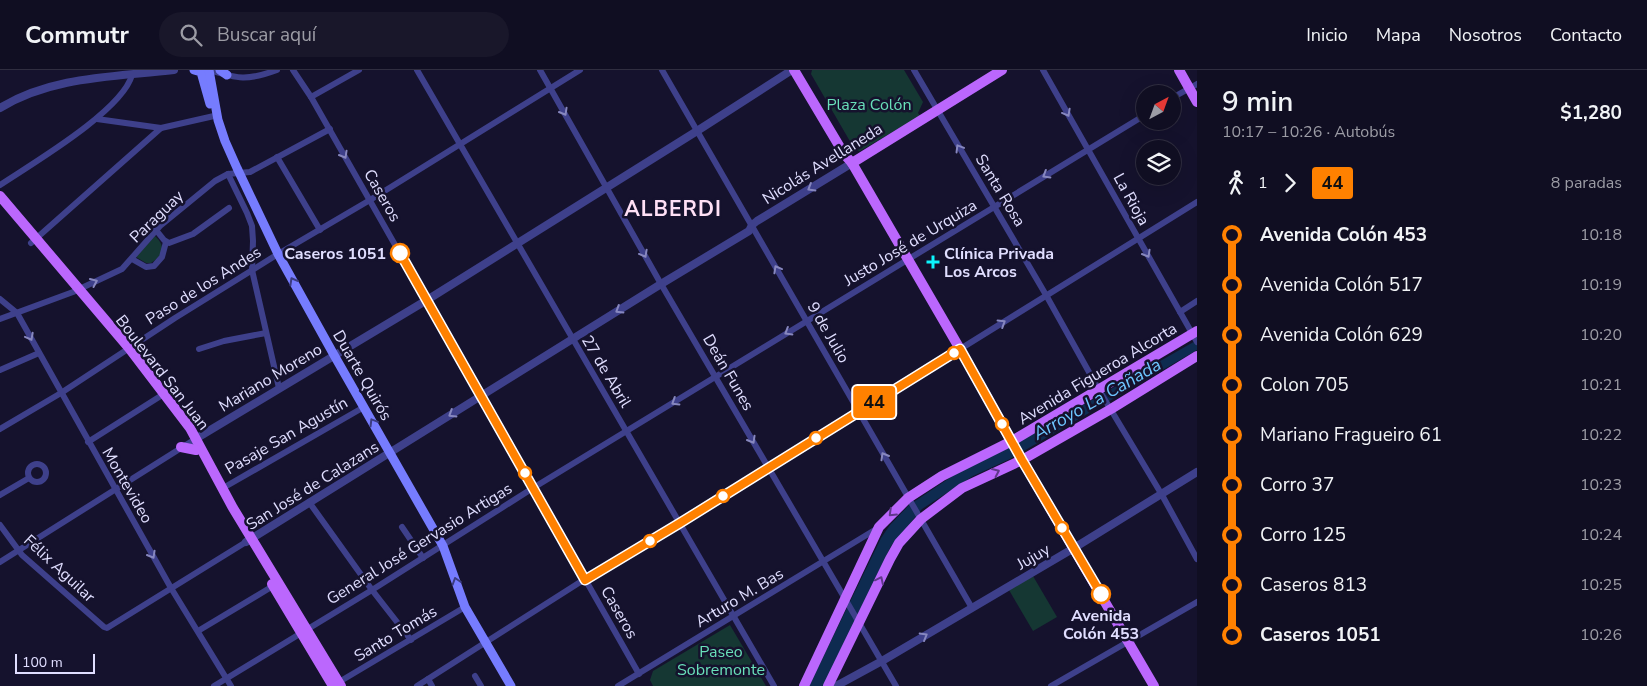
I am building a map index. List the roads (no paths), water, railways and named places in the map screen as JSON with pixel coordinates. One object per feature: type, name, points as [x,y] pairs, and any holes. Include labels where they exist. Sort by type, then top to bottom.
[{"type":"main road","points":[[793,70],[844,154],[852,163],[1154,686]]},
{"type":"main road","points":[[801,70],[850,151],[852,163]]},
{"type":"main road","name":"Nicolás Avellaneda","points":[[852,163],[1002,70]]},
{"type":"main road","points":[[1179,70],[1193,86],[1197,102]]},
{"type":"main road","points":[[211,72],[225,141]]},
{"type":"main road","name":"Duarte Quirós","points":[[211,72],[216,118],[239,174],[278,254],[443,546],[465,607],[511,686]]},
{"type":"main road","name":"Boulevard San Juan","points":[[0,196],[33,241]]},
{"type":"main road","name":"Boulevard San Juan","points":[[0,204],[126,350],[195,443],[223,488],[249,541],[338,685]]},
{"type":"main road","name":"Avenida Figueroa Alcorta","points":[[804,686],[879,527],[908,498],[951,470],[1012,441],[1195,336]]},
{"type":"main road","name":"Boulevard San Juan","points":[[126,350],[195,443],[273,586],[304,631]]},
{"type":"main road","points":[[828,686],[899,543],[920,519],[962,488],[1022,460],[1111,409],[1197,356]]},
{"type":"main road","points":[[181,447],[195,443]]},
{"type":"street","points":[[0,108],[17,97],[76,80],[174,70]]},
{"type":"street","points":[[211,72],[237,78],[248,78],[277,70]]},
{"type":"street","name":"Caseros","points":[[293,70],[330,130],[639,674]]},
{"type":"street","points":[[311,97],[359,70]]},
{"type":"street","name":"27 de Abril","points":[[417,70],[774,686]]},
{"type":"street","name":"Deán Funes","points":[[540,70],[661,284],[896,686]]},
{"type":"street","name":"Paso de los Andes","points":[[0,429],[61,393],[252,270],[370,200],[580,70]]},
{"type":"street","name":"9 de Julio","points":[[662,70],[972,608]]},
{"type":"street","name":"Mariano Moreno","points":[[195,443],[279,388],[427,300],[793,70]]},
{"type":"street","name":"Santa Rosa","points":[[914,70],[1162,495],[1197,559]]},
{"type":"street","name":"La Rioja","points":[[1043,70],[1195,336]]},
{"type":"street","points":[[0,185],[97,119],[128,84],[132,75]]},
{"type":"street","points":[[1181,93],[1193,86]]},
{"type":"street","points":[[97,119],[161,128],[216,118]]},
{"type":"street","name":"Justo José de Urquiza","points":[[716,376],[1136,121]]},
{"type":"street","points":[[33,241],[161,128]]},
{"type":"street","points":[[279,388],[252,270],[252,226],[248,213],[228,174],[250,172],[330,130]]},
{"type":"street","points":[[277,157],[320,230]]},
{"type":"street","name":"Nicolás Avellaneda","points":[[661,284],[749,231],[752,225],[852,163]]},
{"type":"street","name":"Paraguay","points":[[0,319],[76,291],[122,269],[156,230],[210,184],[228,174]]},
{"type":"street","points":[[417,686],[1197,202]]},
{"type":"street","points":[[166,242],[169,243],[193,234],[229,208]]},
{"type":"street","points":[[156,230],[166,242]]},
{"type":"street","points":[[132,259],[146,267],[154,266],[162,257],[166,242]]},
{"type":"street","name":"San José de Calazans","points":[[104,627],[107,628],[249,541],[661,284]]},
{"type":"street","name":"Montevideo","points":[[0,299],[17,314],[171,588],[231,686]]},
{"type":"street","points":[[1180,312],[1197,301]]},
{"type":"street","points":[[199,349],[224,341],[266,332]]},
{"type":"street","points":[[0,370],[39,353]]},
{"type":"street","name":"General José Gervasio Artigas","points":[[214,686],[716,376]]},
{"type":"street","points":[[88,442],[159,396]]},
{"type":"street","name":"Pasaje San Agustín","points":[[223,488],[364,407]]},
{"type":"street","points":[[0,562],[181,447]]},
{"type":"street","name":"Jujuy","points":[[836,686],[1074,548],[1197,472]]},
{"type":"street","points":[[0,495],[29,478]]},
{"type":"street","points":[[310,502],[372,590],[411,640]]},
{"type":"street","name":"Félix Aguilar","points":[[0,525],[18,551],[104,627]]},
{"type":"street","points":[[402,527],[423,558]]},
{"type":"street","name":"Arturo M. Bas","points":[[618,686],[879,527]]},
{"type":"street","points":[[198,631],[273,586]]},
{"type":"street","points":[[1051,686],[1197,602]]},
{"type":"street","name":"Santo Tomás","points":[[338,685],[465,607]]},
{"type":"street","points":[[475,676],[481,686]]},
{"type":"street","points":[[428,679],[432,686]]},
{"type":"water","name":"Arroyo La Cañada","points":[[1197,340],[1197,350],[1010,459],[973,476],[922,509],[891,546],[823,686],[809,686],[881,538],[890,525],[909,505],[966,467],[1004,450]]},
{"type":"place","name":"Caseros 1051","points":[[400,253]]},
{"type":"place","name":"Clínica Privada Los Arcos","points":[[933,262]]},
{"type":"place","name":"Avenida Colón 453","points":[[1101,594]]},
{"type":"district","name":"ALBERDI","points":[[673,209]]},
{"type":"park label","name":"Plaza Colón","points":[[869,104]]},
{"type":"park label","name":"Paseo Sobremonte","points":[[721,660]]}]
